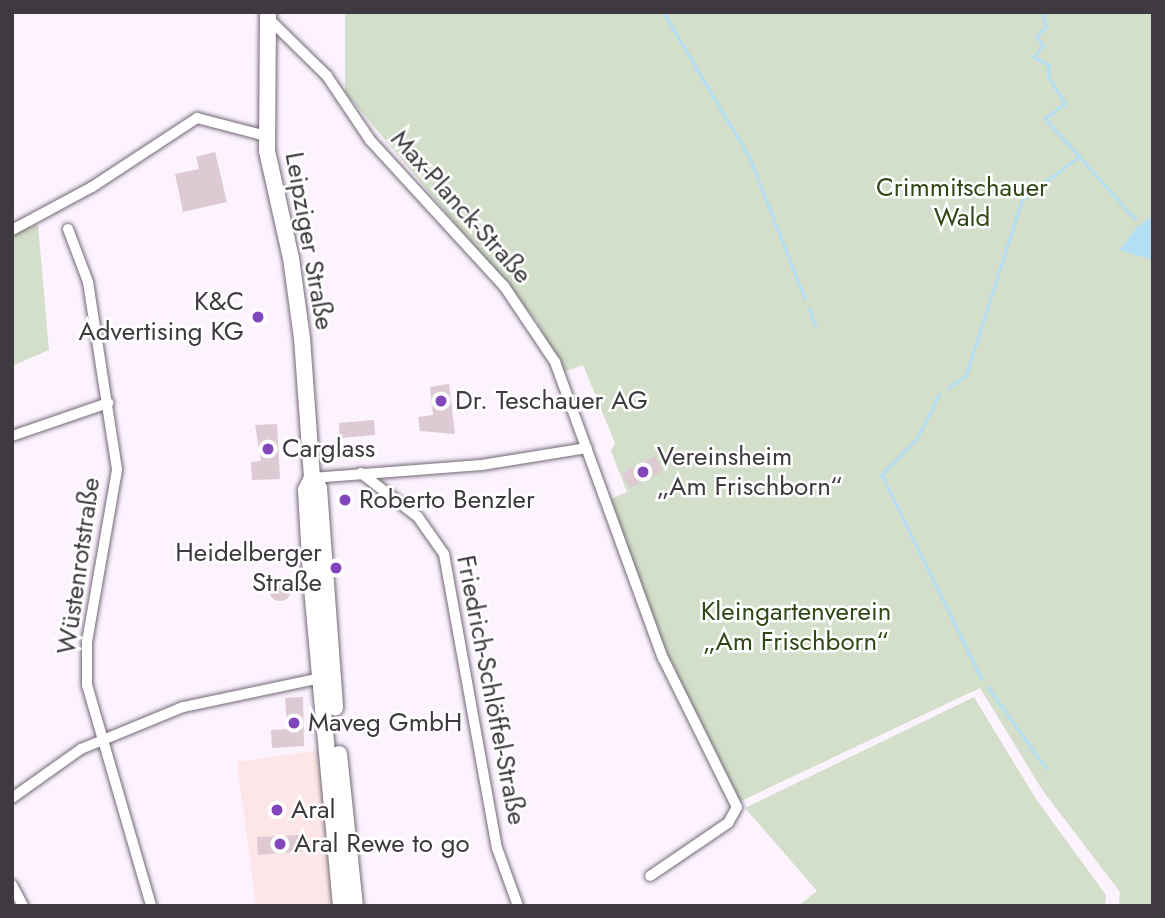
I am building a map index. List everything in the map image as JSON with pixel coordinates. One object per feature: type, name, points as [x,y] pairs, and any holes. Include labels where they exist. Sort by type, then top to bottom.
[{"type":"main road","name":"Leipziger Straße","points":[[268,15],[266,136],[297,297],[312,478],[319,488],[341,906]]},
{"type":"main road","name":"Leipziger Straße","points":[[328,677],[355,906]]},
{"type":"street","name":"Max-Planck-Straße","points":[[268,15],[327,76],[370,140],[525,314],[555,362],[663,658],[737,807],[729,824],[650,876]]},
{"type":"street","points":[[12,230],[69,201],[197,118],[266,136]]},
{"type":"street","name":"Wüstenrotstraße","points":[[68,229],[88,282],[117,470],[87,642],[88,685],[151,906]]},
{"type":"street","points":[[12,436],[108,403]]},
{"type":"street","points":[[312,478],[482,465],[587,448]]},
{"type":"street","name":"Friedrich-Schlöffel-Straße","points":[[361,473],[418,517],[444,554],[497,848],[517,906]]},
{"type":"street","points":[[12,798],[81,749],[183,707],[328,677]]},
{"type":"street","points":[[12,885],[23,906]]},
{"type":"shaded area","points":[[320,750],[332,906],[256,906],[237,762]]},
{"type":"green space","points":[[345,12],[1153,12],[1153,906],[1119,906],[1120,892],[1043,791],[980,688],[739,802],[679,688],[631,561],[611,499],[627,492],[611,451],[615,443],[583,365],[564,372],[536,320],[345,92]]},
{"type":"green space","points":[[38,225],[49,350],[12,366],[12,231]]},
{"type":"green space","points":[[974,697],[1036,799],[1106,895],[1105,906],[798,906],[817,891],[745,808]]},
{"type":"water","points":[[1153,215],[1153,260],[1119,250],[1136,228]]},
{"type":"building","points":[[215,152],[227,202],[183,212],[175,174],[199,169],[196,157]]},
{"type":"building","name":"Dr. Teschauer AG","points":[[449,384],[455,434],[420,431],[418,417],[433,415],[430,387]]},
{"type":"building","points":[[374,420],[375,435],[340,438],[339,423]]},
{"type":"building","name":"Carglass","points":[[277,424],[280,479],[252,480],[251,462],[261,461],[255,425]]},
{"type":"building","name":"Vereinsheim „Am Frischborn“","points":[[655,456],[663,471],[630,488],[622,473]]},
{"type":"building","points":[[276,579],[284,579],[291,586],[291,594],[284,601],[276,601],[269,594],[269,586]]},
{"type":"building","name":"Maveg GmbH","points":[[303,697],[304,746],[272,748],[271,730],[287,729],[285,698]]},
{"type":"building","name":"Aral Rewe to go","points":[[301,835],[302,851],[258,855],[257,837]]},
{"type":"waterway","points":[[1024,12],[1031,12]]},
{"type":"waterway","points":[[1042,12],[1047,26],[1037,37],[1043,46],[1034,57],[1049,65],[1049,77],[1065,103],[1046,119],[1135,219]]},
{"type":"waterway","points":[[664,13],[750,158],[805,298]]},
{"type":"waterway","points":[[948,388],[966,375],[1022,200],[1078,157]]},
{"type":"waterway","points":[[809,309],[816,326]]},
{"type":"waterway","points":[[940,394],[918,438],[882,475],[982,679]]},
{"type":"waterway","points":[[988,687],[1046,768]]},
{"type":"place","name":"K&C Advertising KG","points":[[258,317]]},
{"type":"place","name":"Dr. Teschauer AG","points":[[441,401]]},
{"type":"place","name":"Carglass","points":[[268,449]]},
{"type":"place","name":"Vereinsheim „Am Frischborn“","points":[[643,472]]},
{"type":"place","name":"Roberto Benzler","points":[[345,500]]},
{"type":"place","name":"Heidelberger Straße","points":[[336,568]]},
{"type":"place","name":"Maveg GmbH","points":[[294,723]]},
{"type":"place","name":"Aral","points":[[277,810]]},
{"type":"place","name":"Aral Rewe to go","points":[[280,844]]},
{"type":"park label","name":"Crimmitschauer Wald","points":[[962,203]]},
{"type":"park label","name":"Kleingartenverein „Am Frischborn“","points":[[796,627]]}]
